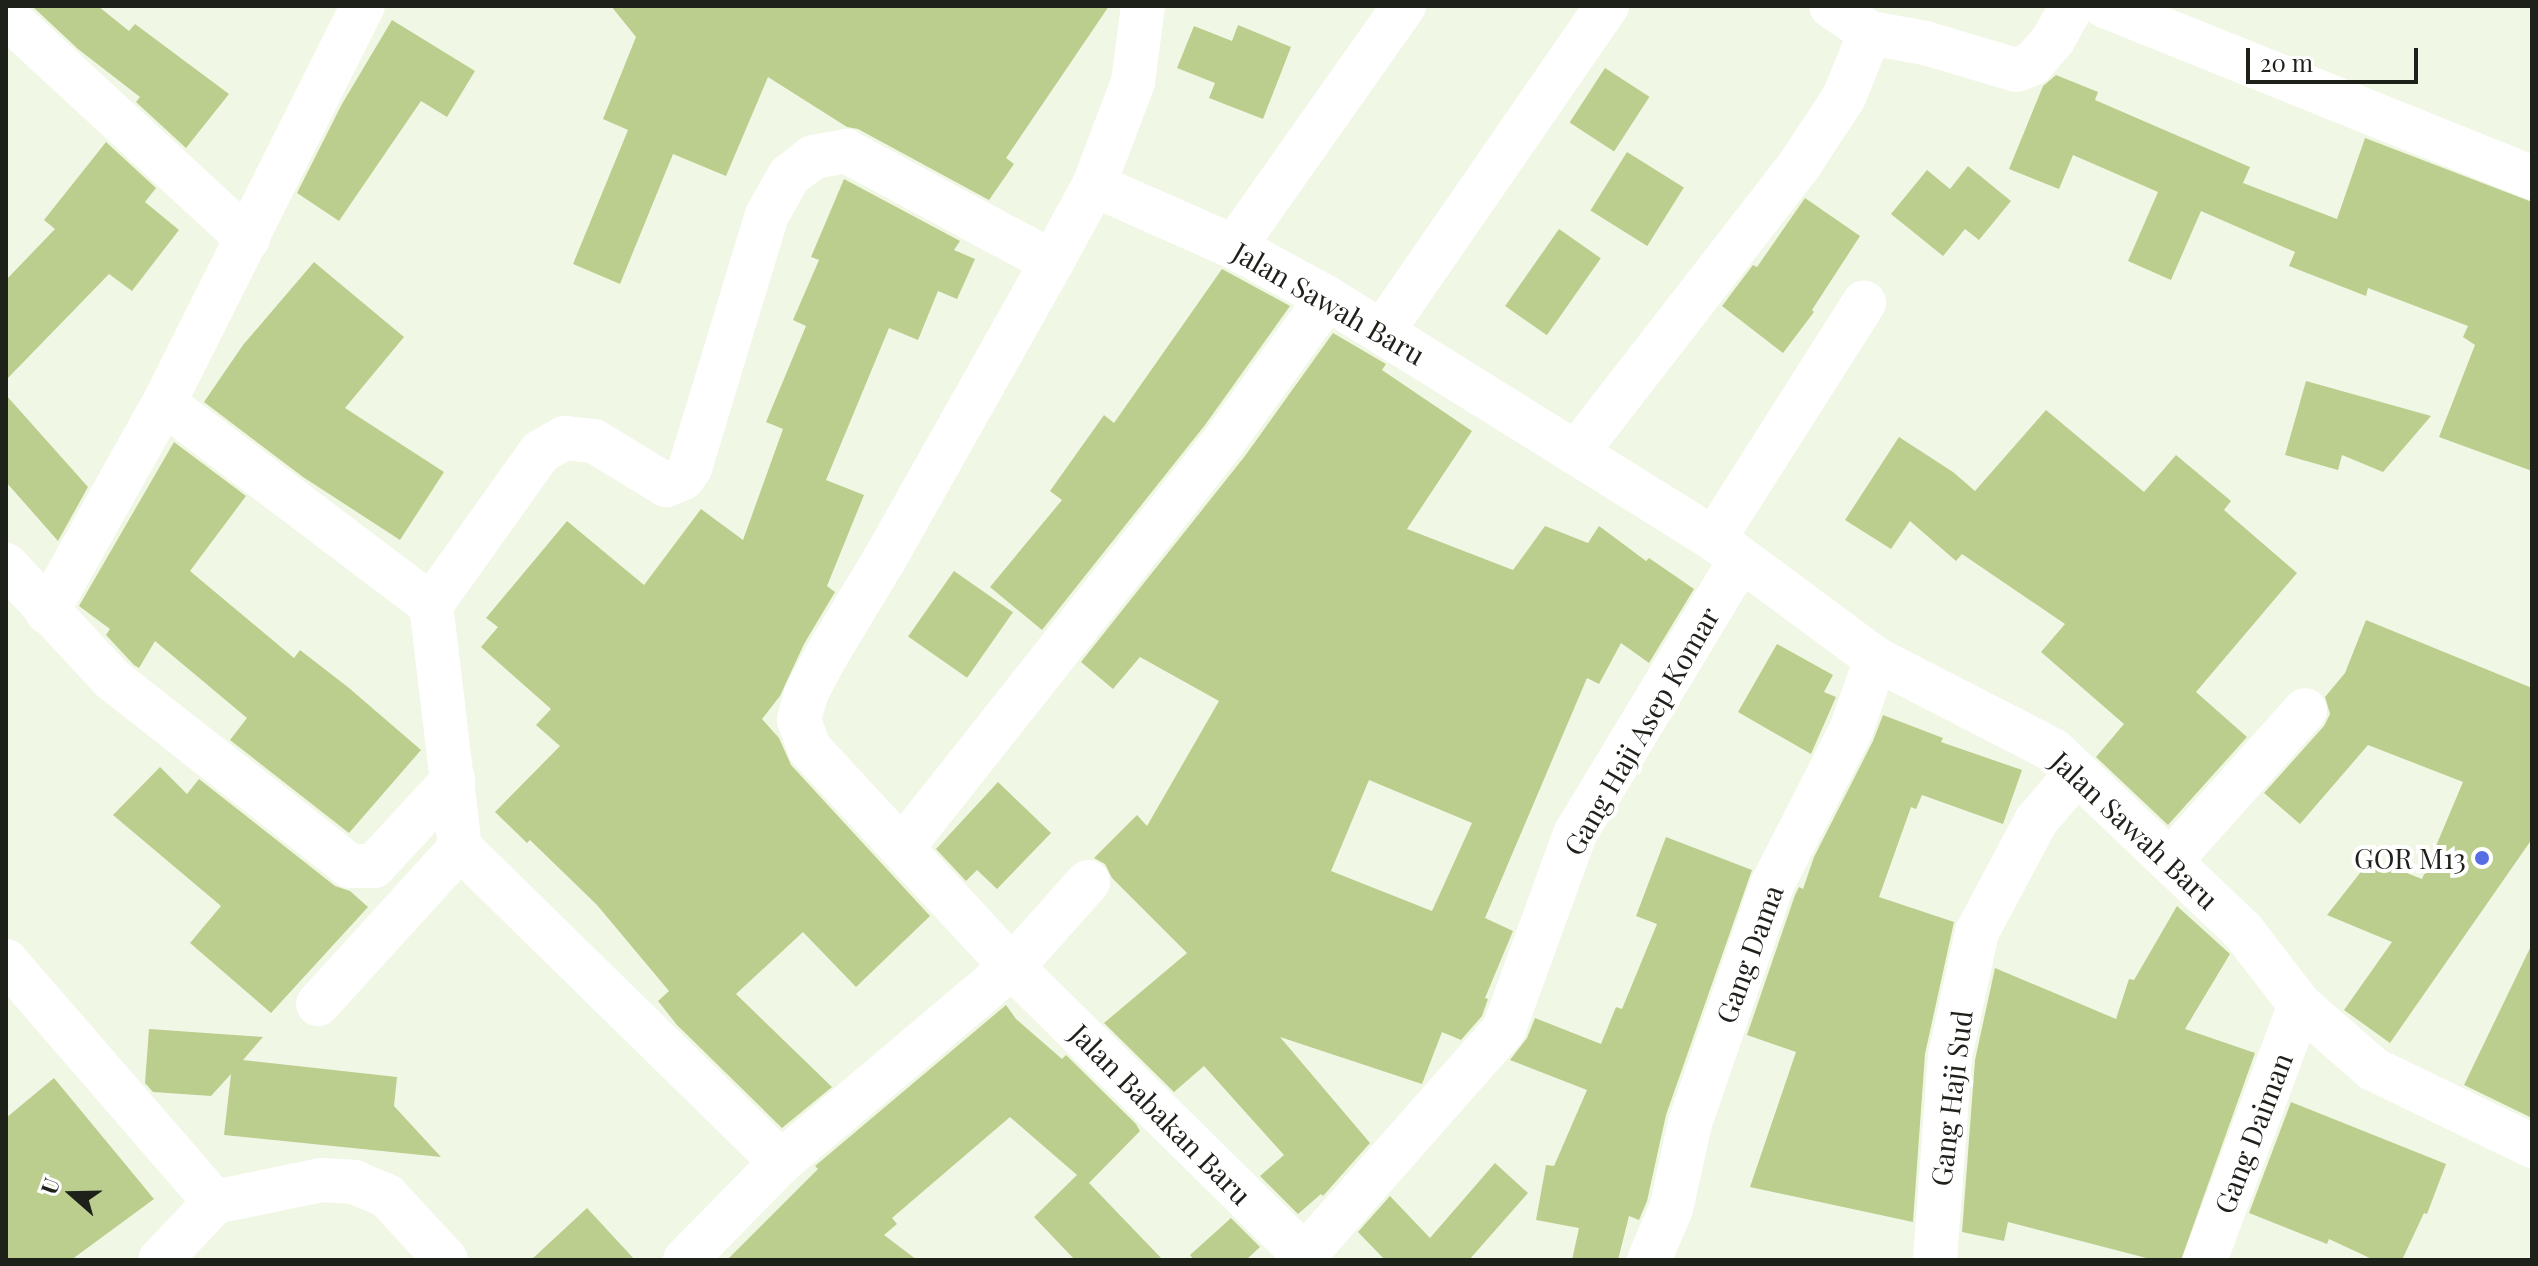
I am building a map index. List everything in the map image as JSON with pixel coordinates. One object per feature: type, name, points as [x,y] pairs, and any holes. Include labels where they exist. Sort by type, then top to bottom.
[{"type":"street","points":[[47,612],[164,403],[363,6]]},
{"type":"street","points":[[1094,185],[1133,82],[1143,6]]},
{"type":"street","points":[[1234,247],[1404,6]]},
{"type":"street","points":[[1382,332],[1607,6]]},
{"type":"street","points":[[1831,6],[1870,33],[1925,43],[2016,70],[2032,64],[2053,40],[2072,6]]},
{"type":"street","points":[[2105,6],[2532,178]]},
{"type":"street","points":[[6,16],[248,239]]},
{"type":"street","points":[[1576,453],[1800,164],[1844,97],[1870,33]]},
{"type":"street","points":[[781,1162],[460,848],[431,605],[540,452],[564,438],[594,441],[666,485],[683,478],[690,468],[767,215],[789,176],[813,157],[846,151],[1052,262]]},
{"type":"street","name":"Jalan Sawah Baru","points":[[1094,185],[1234,247],[1327,298],[1727,549],[1876,659],[2053,750],[2243,931],[2300,1005],[2373,1069],[2532,1146]]},
{"type":"street","name":"Jalan Babakan Baru","points":[[1094,185],[884,560],[826,656],[806,694],[799,720],[809,748],[1012,967],[1307,1258]]},
{"type":"street","points":[[902,848],[1225,440],[1327,298]]},
{"type":"street","points":[[1727,549],[1864,303]]},
{"type":"street","points":[[164,403],[431,605]]},
{"type":"street","name":"Gang Haji Asep Komar","points":[[1307,1258],[1504,1029],[1575,834],[1727,549]]},
{"type":"street","points":[[6,565],[113,680],[350,866],[374,866],[453,780]]},
{"type":"street","name":"Gang Dama","points":[[1649,1260],[1671,1209],[1690,1123],[1772,885],[1851,730],[1876,659]]},
{"type":"street","points":[[2171,860],[2305,710]]},
{"type":"street","name":"Gang Haji Sud","points":[[1935,1260],[1950,1056],[1977,932],[2036,821],[2076,774]]},
{"type":"street","points":[[318,1004],[460,848]]},
{"type":"street","points":[[685,1260],[781,1162],[1012,967],[1088,882]]},
{"type":"street","points":[[6,961],[215,1202]]},
{"type":"street","name":"Gang Daiman","points":[[2205,1260],[2300,1005]]},
{"type":"street","points":[[160,1260],[215,1202],[321,1180],[354,1182],[387,1196],[446,1260]]},
{"type":"building","points":[[32,6],[98,6],[129,31],[135,24],[229,94],[186,148],[136,102],[140,97],[78,49]]},
{"type":"building","points":[[611,6],[1109,6],[1006,158],[1014,164],[989,200],[858,129],[847,127],[768,77],[726,176],[673,154],[620,284],[573,264],[628,130],[603,119],[636,37]]},
{"type":"building","points":[[392,20],[475,71],[447,117],[421,101],[339,221],[297,193],[342,104]]},
{"type":"building","points":[[1238,25],[1291,47],[1263,119],[1209,98],[1215,83],[1177,68],[1194,26],[1232,41]]},
{"type":"building","points":[[1605,68],[1649,97],[1614,151],[1570,123]]},
{"type":"building","points":[[2056,75],[2098,92],[2095,100],[2250,167],[2243,183],[2337,219],[2365,138],[2532,202],[2532,471],[2439,437],[2475,345],[2463,337],[2468,326],[2368,288],[2366,296],[2289,266],[2295,252],[2201,211],[2171,280],[2128,261],[2158,192],[2073,155],[2059,189],[2009,169],[2043,86]]},
{"type":"building","points":[[106,142],[156,188],[145,202],[179,230],[132,291],[109,274],[6,380],[6,280],[55,229],[44,220]]},
{"type":"building","points":[[1627,152],[1684,188],[1647,246],[1590,211]]},
{"type":"building","points":[[1968,166],[2011,201],[1979,240],[1965,229],[1943,256],[1891,214],[1927,170],[1950,189]]},
{"type":"building","points":[[844,179],[960,241],[954,250],[975,259],[957,299],[938,291],[918,340],[889,328],[826,480],[864,495],[827,586],[835,592],[804,644],[780,696],[762,719],[779,738],[791,765],[930,916],[856,987],[803,932],[736,994],[832,1087],[782,1128],[677,1025],[658,1001],[669,991],[597,905],[530,840],[527,843],[495,812],[560,746],[536,725],[551,709],[481,647],[498,627],[486,618],[567,521],[644,585],[701,509],[743,540],[783,429],[766,422],[806,326],[793,320],[819,260],[811,257]]},
{"type":"building","points":[[1805,198],[1860,236],[1812,310],[1814,312],[1783,353],[1722,306],[1753,265],[1757,267]]},
{"type":"building","points":[[1559,229],[1601,258],[1547,335],[1505,306]]},
{"type":"building","points":[[314,262],[404,337],[345,408],[444,472],[400,540],[303,477],[204,402],[243,345]]},
{"type":"building","points":[[1222,269],[1290,306],[1205,425],[1042,630],[990,587],[1062,500],[1050,491],[1104,415],[1114,423]]},
{"type":"building","points":[[1333,333],[1386,364],[1382,370],[1472,431],[1407,529],[1513,570],[1545,526],[1588,543],[1599,526],[1646,561],[1649,558],[1694,589],[1649,663],[1621,643],[1599,684],[1587,678],[1485,918],[1513,931],[1485,998],[1488,999],[1482,1016],[1461,1040],[1442,1032],[1422,1084],[1280,1037],[1370,1143],[1323,1196],[1321,1194],[1298,1214],[1260,1176],[1284,1155],[1204,1066],[1174,1092],[1104,1023],[1187,953],[1112,878],[1105,864],[1094,858],[1137,815],[1147,826],[1219,701],[1140,657],[1113,689],[1081,662],[1245,456]],"holes":[[[1369,780],[1472,823],[1432,911],[1331,871]]]},
{"type":"building","points":[[2306,381],[2431,416],[2383,472],[2342,455],[2338,470],[2285,455]]},
{"type":"building","points":[[6,395],[88,487],[58,541],[6,482]]},
{"type":"building","points":[[2046,410],[2144,492],[2176,455],[2231,501],[2224,510],[2297,573],[2196,692],[2247,737],[2168,825],[2096,757],[2124,724],[2041,652],[2065,624],[1962,554],[1956,561],[1910,521],[1891,549],[1845,520],[1899,437],[1953,472],[1975,491]]},
{"type":"building","points":[[174,442],[246,496],[190,571],[294,658],[300,650],[421,750],[349,833],[230,740],[247,718],[155,641],[139,668],[134,665],[106,635],[110,629],[79,606]]},
{"type":"building","points":[[954,571],[1013,612],[967,678],[908,637]]},
{"type":"building","points":[[2366,620],[2532,688],[2532,839],[2390,1043],[2344,1010],[2392,942],[2327,915],[2371,859],[2422,879],[2463,782],[2368,745],[2300,824],[2264,793],[2324,726],[2330,714],[2325,697],[2345,673]]},
{"type":"building","points":[[1777,644],[1833,675],[1824,692],[1836,697],[1811,754],[1738,712]]},
{"type":"building","points":[[1883,715],[1943,738],[1941,742],[2022,770],[2003,824],[1922,795],[1916,809],[1911,807],[1879,897],[1954,922],[1925,1054],[1913,1222],[1750,1187],[1796,1052],[1747,1035],[1795,895],[1799,887],[1803,889],[1814,857]]},
{"type":"building","points":[[160,767],[187,794],[199,779],[335,886],[350,891],[368,907],[271,1013],[190,943],[221,906],[113,815]]},
{"type":"building","points":[[998,782],[1051,833],[997,889],[977,870],[966,881],[936,849]]},
{"type":"building","points":[[1666,837],[1752,870],[1666,1115],[1647,1201],[1639,1220],[1629,1216],[1618,1260],[1572,1260],[1579,1228],[1536,1220],[1546,1165],[1554,1166],[1587,1090],[1510,1060],[1527,1038],[1535,1018],[1601,1044],[1616,1007],[1622,1009],[1657,924],[1636,916]]},
{"type":"building","points":[[2177,906],[2230,954],[2185,1029],[2255,1053],[2181,1260],[2154,1260],[2008,1222],[2004,1241],[1962,1232],[1975,1060],[1995,968],[2116,1019],[2129,979],[2134,980]]},
{"type":"building","points":[[2532,944],[2532,1118],[2464,1085]]},
{"type":"building","points":[[1006,1005],[1016,1019],[1062,1059],[1066,1055],[1136,1124],[1140,1131],[1089,1183],[1163,1260],[1075,1260],[1034,1217],[1077,1175],[1010,1117],[892,1218],[897,1224],[884,1235],[917,1260],[727,1260],[818,1169],[815,1166]]},
{"type":"building","points":[[149,1029],[263,1037],[243,1060],[397,1077],[394,1106],[441,1157],[224,1135],[231,1074],[211,1096],[153,1092],[145,1083]]},
{"type":"building","points":[[54,1078],[154,1199],[71,1260],[6,1260],[6,1118]]},
{"type":"building","points":[[2291,1102],[2446,1164],[2427,1214],[2424,1213],[2402,1260],[2374,1260],[2329,1239],[2327,1244],[2249,1213]]},
{"type":"building","points":[[1495,1163],[1528,1193],[1469,1260],[1385,1260],[1358,1232],[1390,1196],[1430,1238]]},
{"type":"building","points":[[587,1208],[635,1260],[531,1260]]},
{"type":"building","points":[[1231,1218],[1260,1247],[1246,1260],[1194,1260],[1190,1255]]},
{"type":"place","name":"GOR M13","points":[[2482,858]]}]
